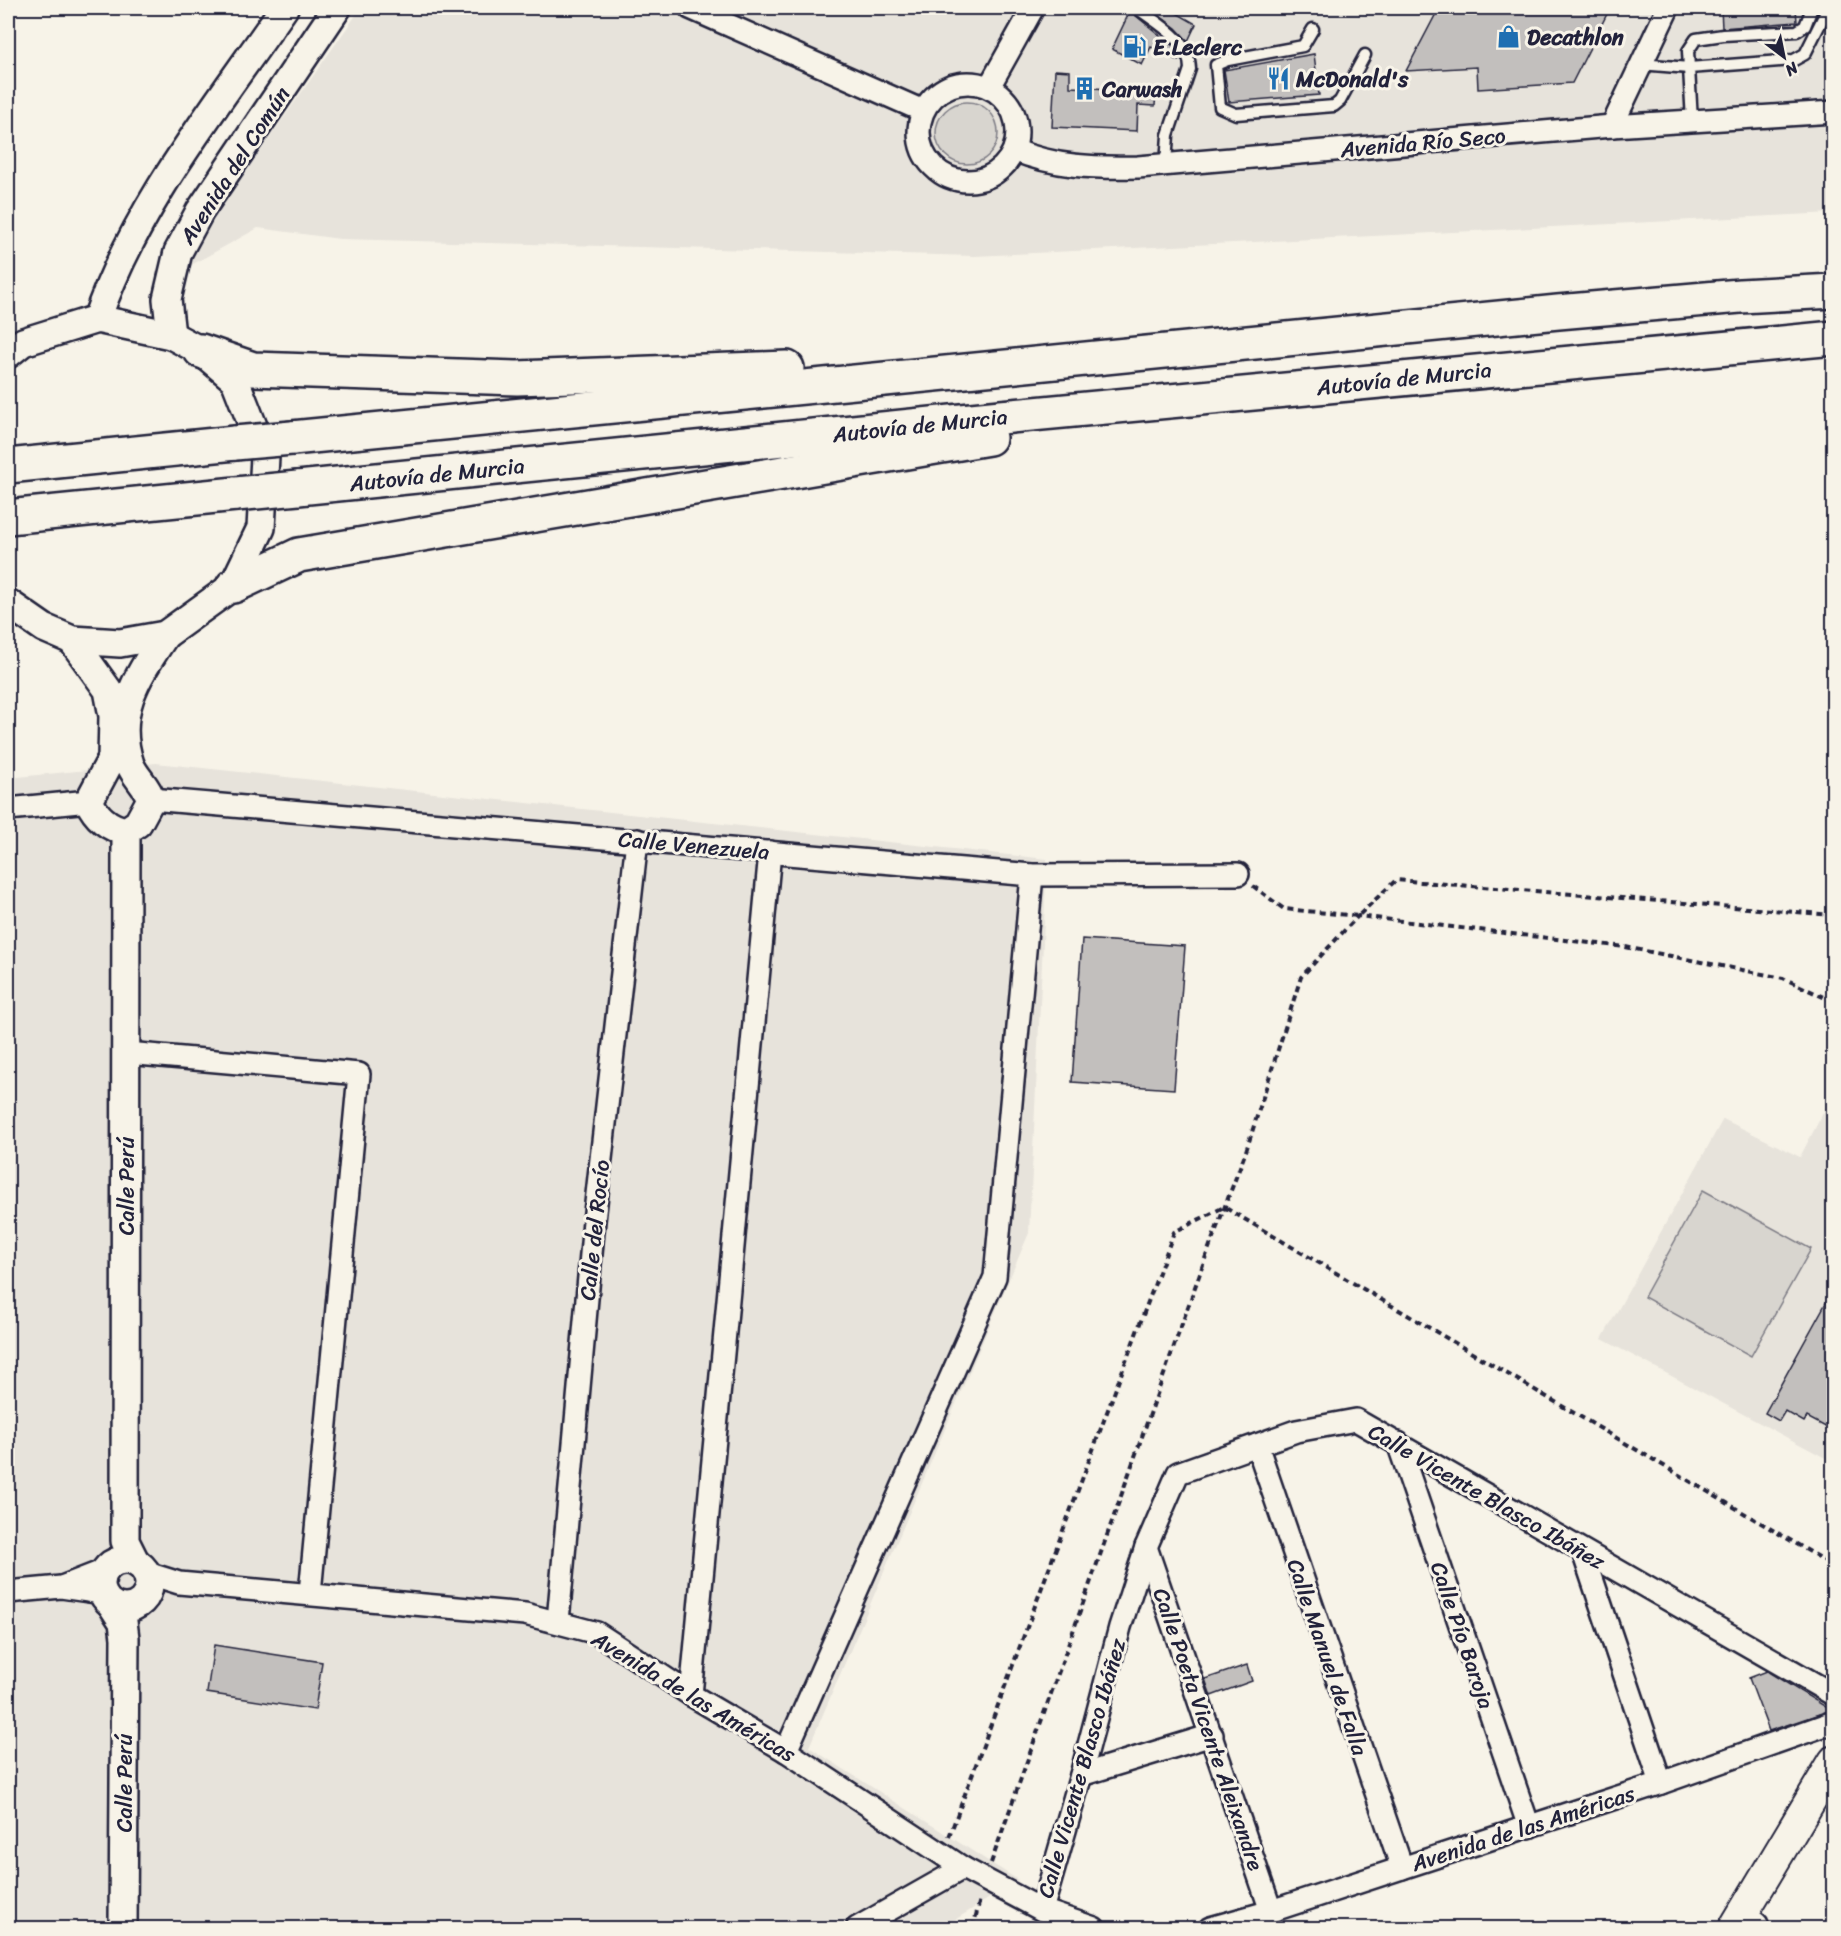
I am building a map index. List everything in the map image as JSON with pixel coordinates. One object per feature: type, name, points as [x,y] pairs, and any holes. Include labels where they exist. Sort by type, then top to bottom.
[{"type":"highway","points":[[8,466],[1569,311],[1833,291]]},
{"type":"highway","name":"Autovía de Murcia","points":[[8,517],[1833,338]]},
{"type":"highway","points":[[201,351],[253,369],[517,378],[1115,356]]},
{"type":"highway","points":[[233,586],[299,555],[1256,393]]},
{"type":"main road","points":[[1745,1923],[1833,1761]]},
{"type":"street","name":"Avenida del Común","points":[[96,319],[105,293],[141,218],[284,8]]},
{"type":"street","name":"Avenida del Común","points":[[171,335],[167,299],[178,252],[200,211],[337,8]]},
{"type":"street","points":[[690,8],[923,111]]},
{"type":"street","points":[[989,87],[1033,8]]},
{"type":"street","points":[[1612,126],[1668,8]]},
{"type":"street","points":[[958,83],[974,83],[989,87],[1006,99],[1012,108],[1018,129],[1014,150],[1006,163],[994,174],[972,181],[949,178],[935,169],[922,150],[919,126],[923,111],[932,98],[958,83]]},
{"type":"street","name":"Avenida Río Seco","points":[[1014,150],[1029,156],[1085,169],[1612,126],[1833,112]]},
{"type":"street","points":[[8,354],[24,342],[96,319],[171,335],[201,351],[235,380],[265,457],[261,528],[233,586],[165,635],[136,679],[126,703],[125,733],[130,764],[151,799],[138,823],[126,831],[114,829],[104,821],[93,811],[89,801],[112,758],[113,716],[108,690],[72,640]]},
{"type":"street","points":[[8,603],[44,628],[72,640],[120,643],[165,635]]},
{"type":"street","name":"Calle Venezuela","points":[[151,799],[1032,875],[1238,874]]},
{"type":"street","points":[[8,808],[89,801]]},
{"type":"street","name":"Calle Perú","points":[[123,1929],[126,831]]},
{"type":"street","name":"Calle del Rocío","points":[[558,1621],[594,1221],[637,840]]},
{"type":"street","points":[[691,1695],[770,852]]},
{"type":"street","points":[[786,1751],[995,1278],[1032,875]]},
{"type":"street","points":[[127,1053],[359,1074],[310,1593]]},
{"type":"street","name":"Calle Vicente Blasco Ibáñez","points":[[1042,1910],[1082,1775],[1120,1627],[1146,1547],[1178,1473],[1296,1431],[1356,1420],[1833,1695]]},
{"type":"street","name":"Calle Pío Baroja","points":[[1398,1443],[1529,1827]]},
{"type":"street","name":"Calle Manuel de Falla","points":[[1257,1445],[1402,1868]]},
{"type":"street","name":"Calle Poeta Vicente Aleixandre","points":[[1146,1547],[1271,1911]]},
{"type":"street","points":[[1583,1552],[1661,1783]]},
{"type":"street","points":[[8,1592],[125,1578]]},
{"type":"street","name":"Avenida de las Américas","points":[[125,1578],[525,1614],[597,1633],[691,1695],[786,1751],[963,1868],[1042,1910],[1094,1929]]},
{"type":"street","name":"Avenida de las Américas","points":[[1210,1929],[1529,1827],[1833,1722]]},
{"type":"street","points":[[1082,1775],[1212,1735]]},
{"type":"street","points":[[857,1929],[963,1868]]},
{"type":"lane","points":[[1137,8],[1178,39],[1190,59],[1190,69],[1168,135],[1166,164]]},
{"type":"lane","points":[[1692,121],[1688,51],[1696,39],[1723,35],[1797,31],[1805,26],[1812,8]]},
{"type":"lane","points":[[1640,64],[1689,68],[1794,60],[1805,54],[1828,8]]},
{"type":"lane","points":[[1313,30],[1303,46],[1228,60],[1216,65],[1220,107],[1236,114],[1334,106],[1340,101],[1365,55]]},
{"type":"path","points":[[1238,874],[1284,909],[1625,947],[1783,978],[1833,1002]]},
{"type":"path","points":[[973,1929],[984,1880],[1245,1151],[1301,977],[1358,916],[1396,880],[1833,915]]},
{"type":"path","points":[[1224,1207],[1833,1566]]},
{"type":"path","points":[[943,1855],[1174,1232],[1224,1207]]},
{"type":"shaded area","points":[[361,8],[1833,8],[1833,213],[975,256],[340,239],[258,228],[184,269],[212,219]]},
{"type":"shaded area","points":[[967,102],[989,111],[998,133],[989,155],[967,164],[945,155],[936,133],[945,111]]},
{"type":"shaded area","points":[[156,763],[1047,859],[1029,1233],[809,1747],[1018,1880],[942,1928],[8,1928],[8,778]]},
{"type":"shaded area","points":[[1833,1094],[1833,1462],[1602,1339],[1723,1119],[1800,1157]]},
{"type":"shaded area","points":[[1703,1190],[1811,1249],[1751,1356],[1644,1297]]},
{"type":"building","points":[[1149,8],[1168,8],[1196,24],[1188,41],[1176,28]]},
{"type":"building","name":"Decathlon","points":[[1439,8],[1610,8],[1572,83],[1478,89],[1477,67],[1406,71]]},
{"type":"building","points":[[1721,8],[1796,8],[1797,22],[1722,28]]},
{"type":"building","points":[[1130,11],[1173,46],[1180,57],[1178,61],[1151,47],[1142,65],[1112,49]]},
{"type":"building","points":[[1314,54],[1319,95],[1229,102],[1224,70]]},
{"type":"building","points":[[1055,70],[1070,71],[1070,87],[1156,91],[1155,106],[1138,105],[1137,131],[1052,127]]},
{"type":"building","points":[[1082,939],[1185,946],[1174,1089],[1072,1082]]},
{"type":"building","points":[[1833,1290],[1833,1431],[1807,1417],[1804,1422],[1785,1411],[1779,1421],[1765,1413]]},
{"type":"building","points":[[214,1645],[322,1662],[315,1710],[207,1693]]},
{"type":"building","points":[[1247,1665],[1252,1681],[1211,1696],[1205,1679]]},
{"type":"building","points":[[1767,1671],[1831,1710],[1769,1731],[1749,1678]]},
{"type":"place","name":"Decathlon","points":[[1509,37]]},
{"type":"place","name":"E.Leclerc","points":[[1135,47]]},
{"type":"place","name":"McDonald's","points":[[1278,79]]},
{"type":"place","name":"Carwash","points":[[1084,89]]}]
